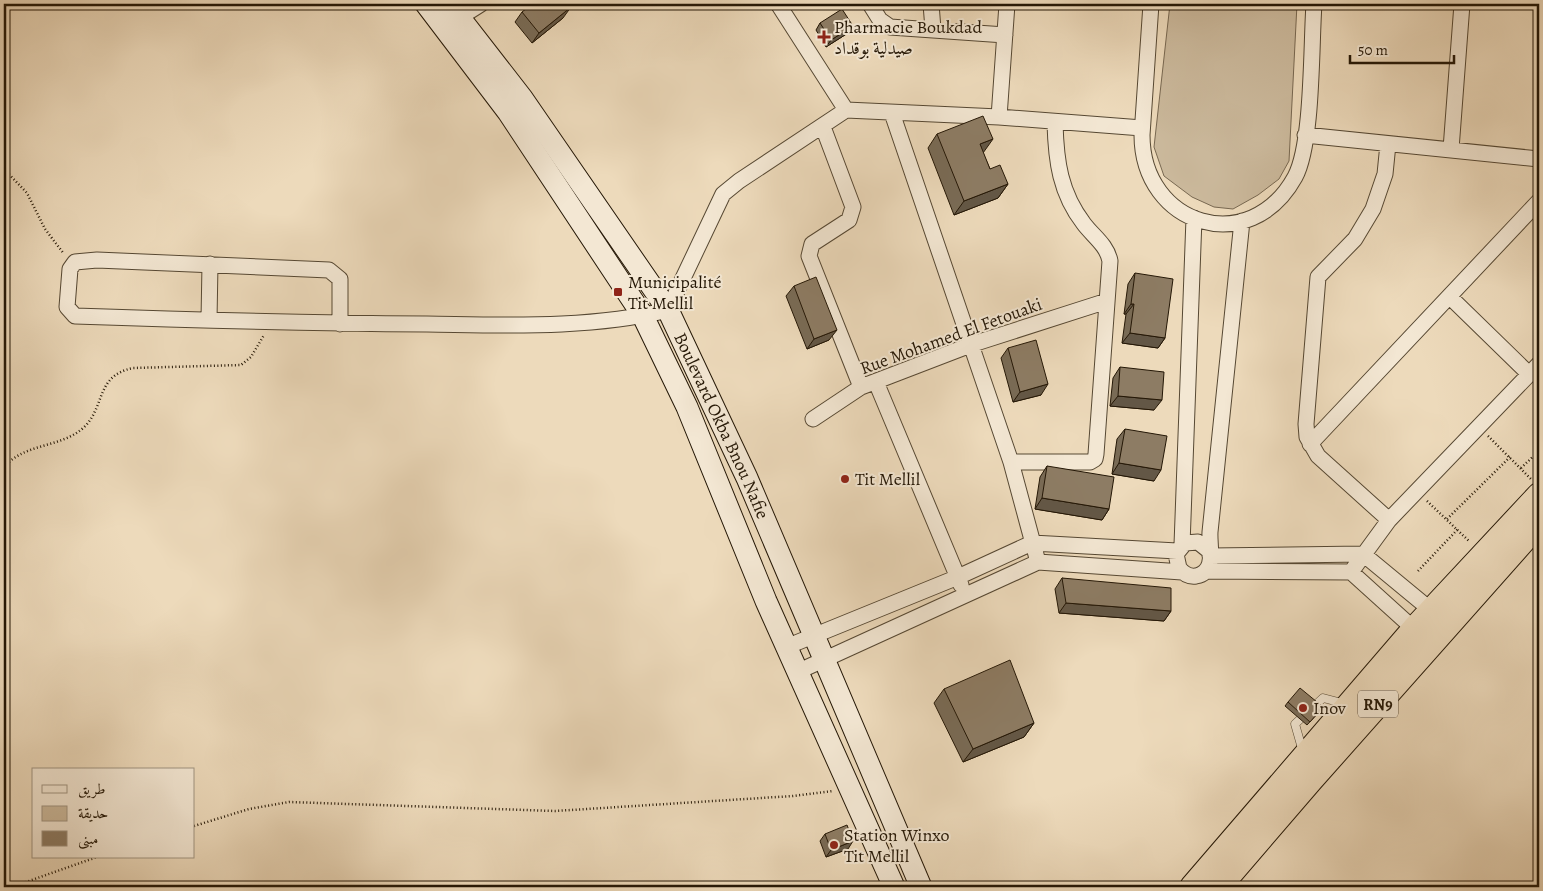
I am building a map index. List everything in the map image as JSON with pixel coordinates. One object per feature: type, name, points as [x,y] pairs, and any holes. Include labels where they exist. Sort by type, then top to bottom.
[{"type":"highway","name":"RN9","points":[[1192,887],[1414,629],[1484,556],[1536,488]]},
{"type":"highway","name":"RN9","points":[[1219,887],[1311,780],[1537,527]]},
{"type":"main road","name":"Boulevard Okba Bnou Nafie","points":[[441,11],[522,98],[668,310],[747,478],[921,887]]},
{"type":"main road","name":"Boulevard Okba Bnou Nafie","points":[[441,11],[642,316],[687,407],[786,647],[891,886]]},
{"type":"street","points":[[441,11],[481,4]]},
{"type":"street","points":[[778,4],[846,110]]},
{"type":"street","points":[[870,4],[880,20],[890,27],[1005,35]]},
{"type":"street","points":[[931,4],[933,29]]},
{"type":"street","points":[[999,117],[1007,4]]},
{"type":"street","points":[[1151,4],[1142,128],[1142,149],[1151,180],[1168,201],[1194,218],[1220,224],[1242,221],[1266,210],[1286,192],[1299,168],[1305,135],[1314,4]]},
{"type":"street","points":[[1450,149],[1462,4]]},
{"type":"street","points":[[340,324],[341,285],[338,275],[323,269],[97,260],[82,261],[72,265],[67,307],[75,316],[340,324],[539,325],[596,322],[642,316],[668,310],[723,194],[739,181],[824,127],[846,110],[999,117],[1055,123],[1142,128]]},
{"type":"street","points":[[892,113],[973,344],[1011,462],[1038,562]]},
{"type":"street","points":[[1011,462],[1090,462],[1095,459],[1109,256],[1103,244],[1076,213],[1064,192],[1056,164],[1055,123]]},
{"type":"street","points":[[824,127],[853,207],[850,220],[812,244],[809,256],[861,387]]},
{"type":"street","points":[[1305,135],[1539,159]]},
{"type":"street","points":[[1388,144],[1385,174],[1373,209],[1361,231],[1320,272],[1316,283],[1306,424],[1310,444],[1318,456],[1389,520]]},
{"type":"street","points":[[1310,444],[1539,201]]},
{"type":"street","points":[[1182,572],[1176,563],[1179,548],[1194,218]]},
{"type":"street","points":[[1206,571],[1210,565],[1209,553],[1242,221]]},
{"type":"street","points":[[210,264],[210,320]]},
{"type":"street","points":[[1351,572],[1389,520],[1534,369],[1450,297]]},
{"type":"street","name":"Rue Mohamed El Fetouaki","points":[[813,419],[861,387],[973,344],[1107,301]]},
{"type":"street","points":[[876,382],[966,596]]},
{"type":"street","points":[[786,647],[958,577],[1032,543],[1179,548],[1194,541],[1202,544],[1209,553]]},
{"type":"street","points":[[1209,553],[1363,554],[1432,611]]},
{"type":"street","points":[[797,672],[1038,562],[1182,572],[1194,576],[1206,571],[1351,572],[1414,629]]},
{"type":"path","points":[[4,169],[27,193],[45,229],[72,265]]},
{"type":"path","points":[[4,467],[26,450],[74,435],[84,427],[105,386],[120,371],[133,368],[241,365],[251,357],[271,322]]},
{"type":"path","points":[[1478,428],[1521,468],[1536,488]]},
{"type":"path","points":[[1521,468],[1539,451]]},
{"type":"path","points":[[1447,519],[1510,457]]},
{"type":"path","points":[[1417,491],[1484,556]]},
{"type":"path","points":[[1418,571],[1458,529]]},
{"type":"path","points":[[195,826],[249,809],[289,802],[366,806],[456,806],[555,811],[774,797],[849,788]]},
{"type":"path","points":[[12,887],[94,858]]},
{"type":"green space","points":[[1170,4],[1297,4],[1289,161],[1279,179],[1258,195],[1233,209],[1214,207],[1192,197],[1164,176],[1154,147]]},
{"type":"building","points":[[532,4],[568,4],[571,7],[539,33],[522,12]]},
{"type":"building","points":[[842,9],[853,26],[831,40],[820,23]]},
{"type":"building","points":[[983,116],[993,139],[980,144],[990,169],[1000,165],[1008,184],[964,201],[937,134]]},
{"type":"building","points":[[1135,273],[1173,279],[1165,338],[1130,333],[1134,304],[1131,304]]},
{"type":"building","points":[[816,277],[837,330],[814,339],[794,286]]},
{"type":"building","points":[[1036,340],[1048,384],[1020,392],[1008,348]]},
{"type":"building","points":[[1120,367],[1164,372],[1162,400],[1118,396]]},
{"type":"building","points":[[1125,429],[1167,436],[1161,470],[1119,463]]},
{"type":"building","points":[[1047,466],[1114,477],[1109,509],[1042,498]]},
{"type":"building","points":[[1062,578],[1171,588],[1171,611],[1066,603]]},
{"type":"building","points":[[1010,660],[1034,723],[973,749],[944,689]]},
{"type":"building","name":"Inov","points":[[1300,688],[1323,707],[1310,722],[1288,702]]},
{"type":"building","points":[[847,825],[853,841],[831,850],[825,834]]},
{"type":"place","name":"Pharmacie Boukdad صيدلية بوقداد","points":[[824,37]]},
{"type":"place","name":"Municipalité Tit Mellil","points":[[618,292]]},
{"type":"place","name":"Tit Mellil","points":[[845,479]]},
{"type":"place","name":"Inov","points":[[1303,708]]},
{"type":"place","name":"Station Winxo Tit Mellil","points":[[834,845]]}]
